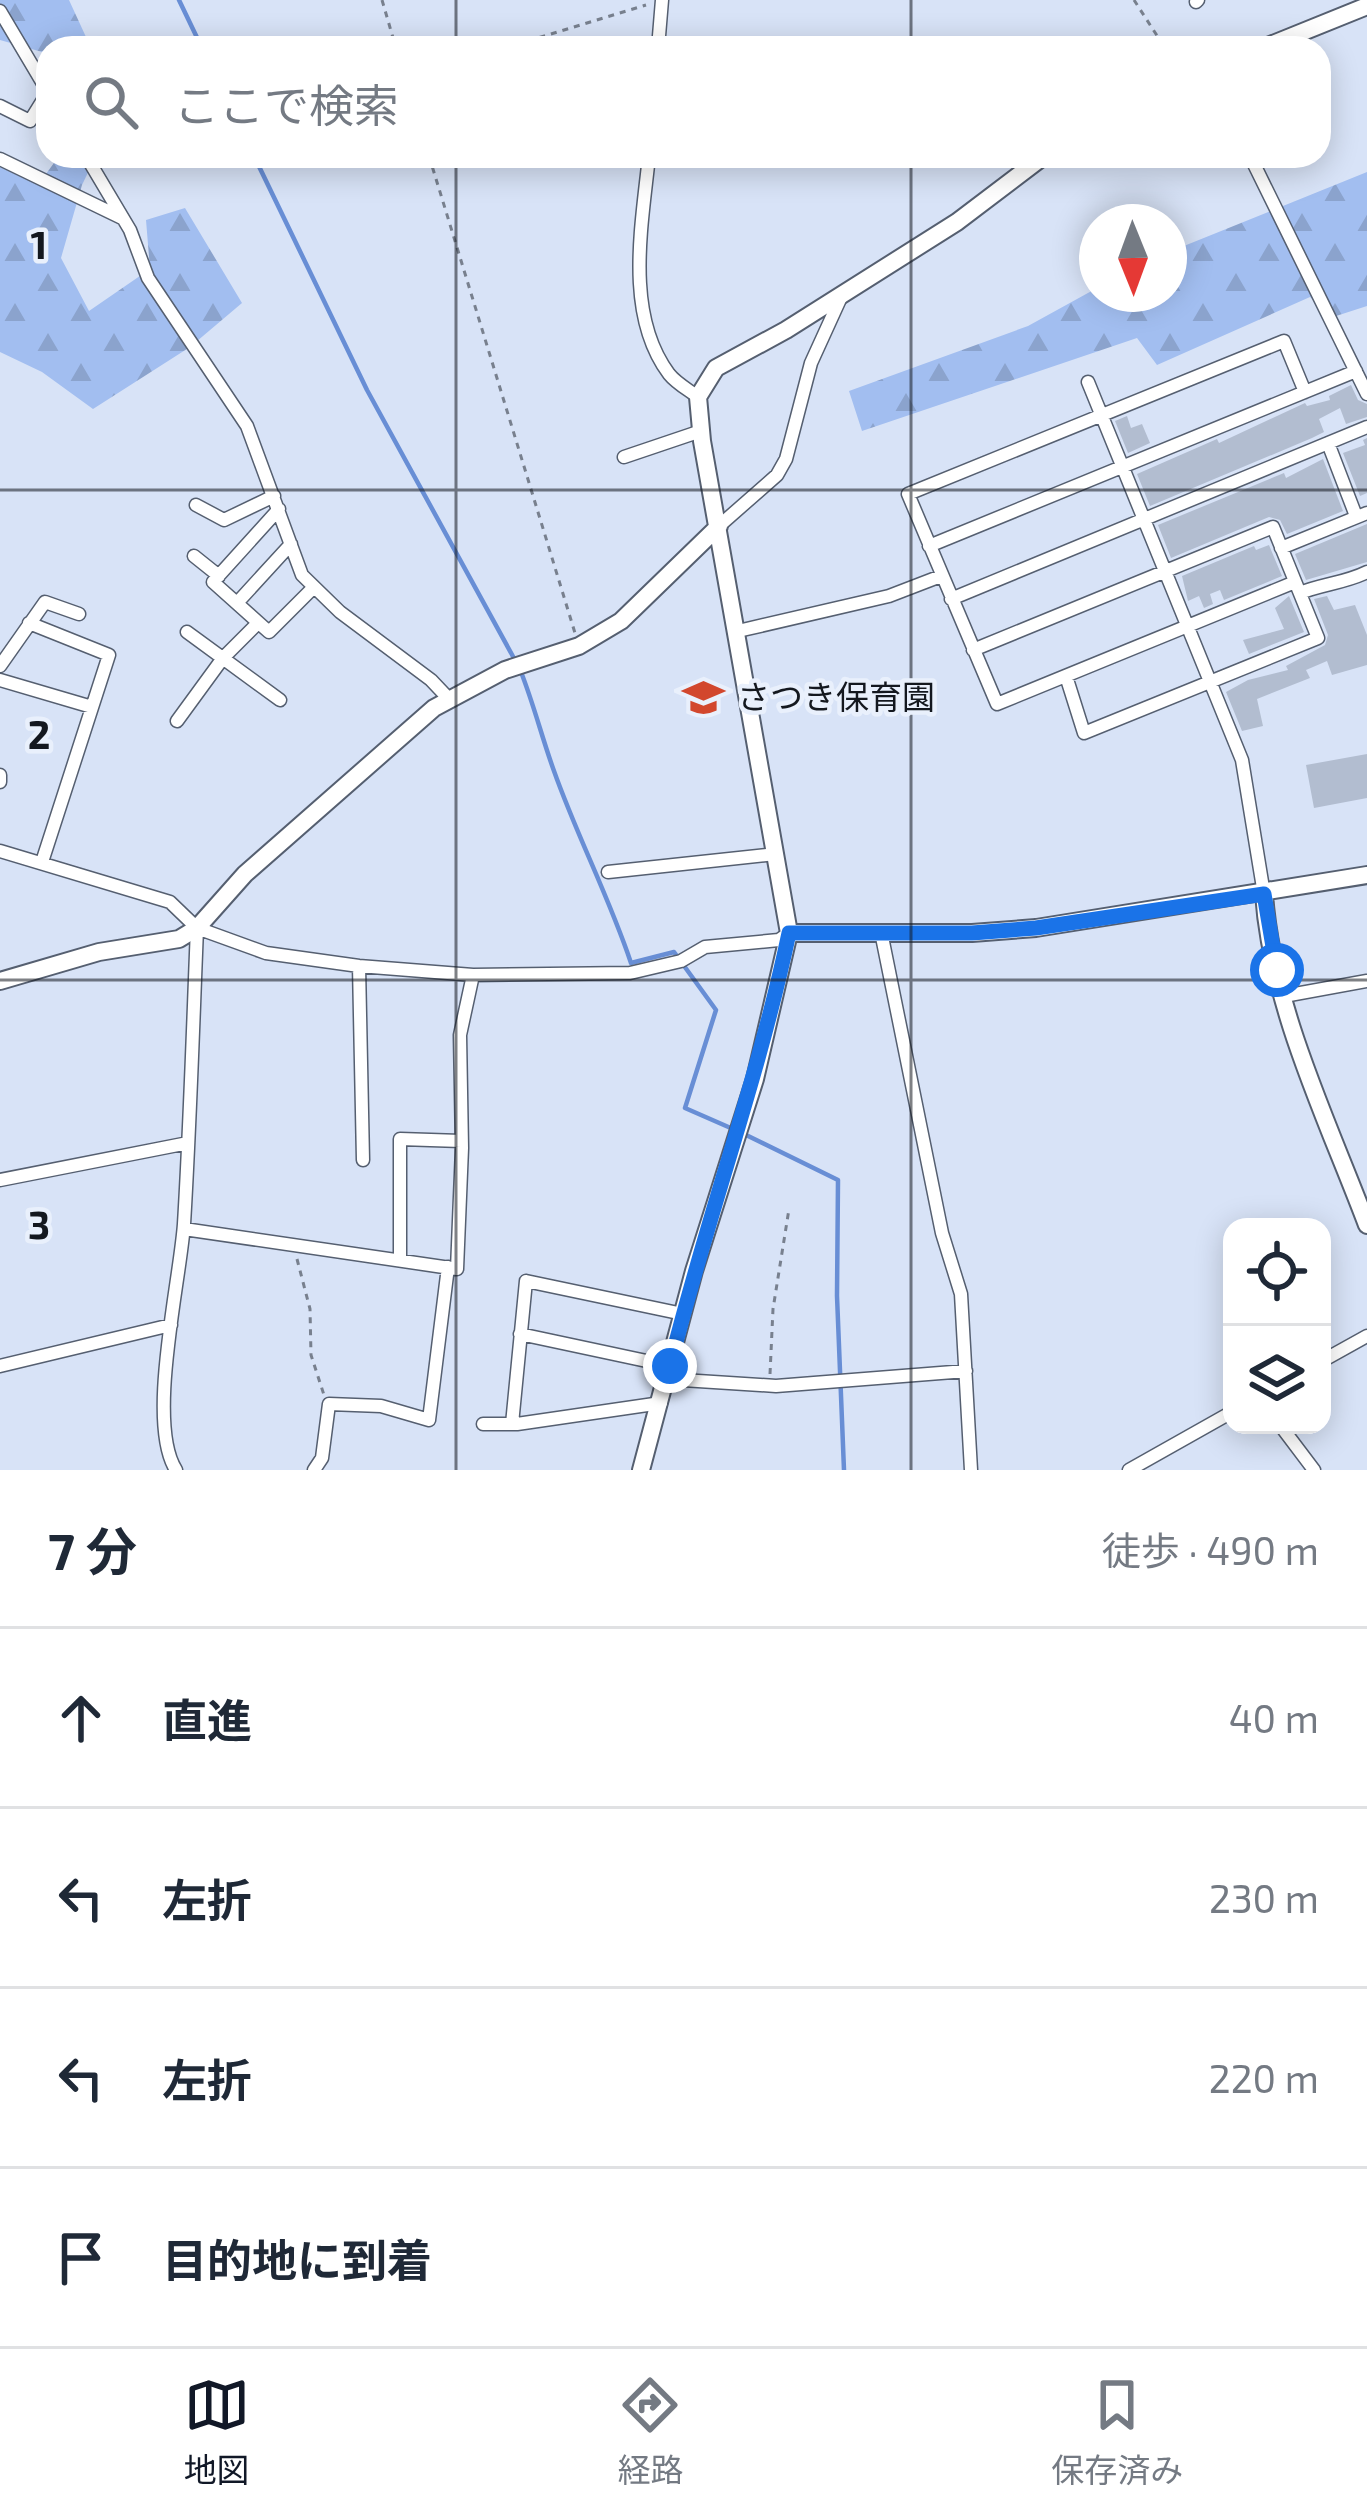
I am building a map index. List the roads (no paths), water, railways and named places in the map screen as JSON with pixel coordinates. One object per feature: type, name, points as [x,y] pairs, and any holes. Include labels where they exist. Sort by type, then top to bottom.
[{"type":"street","points":[[659,36],[662,0]]},
{"type":"street","points":[[1293,36],[1367,7]]},
{"type":"street","points":[[0,11],[36,72]]},
{"type":"street","points":[[0,106],[31,121],[36,112]]},
{"type":"street","points":[[0,159],[123,219]]},
{"type":"street","points":[[93,168],[123,219],[148,278],[247,426],[302,575],[340,613],[431,680],[449,699]]},
{"type":"street","points":[[648,168],[641,232],[646,322],[672,378],[698,397]]},
{"type":"street","points":[[641,1470],[754,1079],[789,933],[698,397],[716,368],[957,222],[1028,168]]},
{"type":"street","points":[[1256,168],[1367,394]]},
{"type":"street","points":[[0,981],[99,952],[179,939],[196,928],[245,874],[434,708],[506,670],[579,646],[622,621],[777,475],[786,459],[811,362],[842,294]]},
{"type":"street","points":[[1305,392],[1284,340],[908,494],[997,704],[1186,627],[1298,588],[1348,581],[1367,572]]},
{"type":"street","points":[[929,546],[1356,371]]},
{"type":"street","points":[[1088,382],[1242,760],[1284,995],[1366,1218]]},
{"type":"street","points":[[951,599],[1367,427]]},
{"type":"street","points":[[624,458],[701,430]]},
{"type":"street","points":[[1282,548],[1362,515],[1328,443]]},
{"type":"street","points":[[196,505],[224,520],[277,503]]},
{"type":"street","points":[[277,503],[213,582],[268,632],[314,587]]},
{"type":"street","points":[[973,650],[1273,527],[1318,638],[1084,733],[1066,676]]},
{"type":"street","points":[[237,603],[291,544]]},
{"type":"street","points":[[194,556],[218,576]]},
{"type":"street","points":[[738,631],[889,596],[941,576]]},
{"type":"street","points":[[0,666],[45,602],[79,614]]},
{"type":"street","points":[[177,721],[221,660],[258,622]]},
{"type":"street","points":[[29,623],[109,655],[42,862]]},
{"type":"street","points":[[187,632],[280,700]]},
{"type":"street","points":[[0,680],[92,707]]},
{"type":"street","points":[[0,851],[170,902],[196,928],[266,953],[473,975],[630,973],[681,961],[704,947],[779,940],[789,933],[972,933],[1036,928],[1367,875]]},
{"type":"street","points":[[608,872],[776,854]]},
{"type":"street","points":[[176,1470],[165,1444],[171,1324],[184,1229],[196,928]]},
{"type":"street","points":[[881,932],[942,1233],[962,1294],[971,1470]]},
{"type":"street","points":[[359,966],[363,1160]]},
{"type":"street","points":[[184,1229],[457,1268],[460,1035],[473,975]]},
{"type":"street","points":[[1284,995],[1367,981]]},
{"type":"street","points":[[400,1258],[400,1139],[461,1141]]},
{"type":"street","points":[[0,1180],[188,1143]]},
{"type":"street","points":[[314,1470],[322,1458],[329,1404],[381,1406],[428,1420],[448,1267]]},
{"type":"street","points":[[512,1424],[526,1281],[683,1314]]},
{"type":"street","points":[[0,1366],[171,1324]]},
{"type":"street","points":[[520,1334],[669,1373],[770,1385],[966,1371]]},
{"type":"street","points":[[1331,1356],[1367,1336]]},
{"type":"street","points":[[483,1424],[661,1403]]},
{"type":"street","points":[[1129,1470],[1223,1417]]},
{"type":"street","points":[[1287,1434],[1314,1470]]},
{"type":"waterway","points":[[179,0],[196,36]]},
{"type":"waterway","points":[[260,168],[367,390],[516,662]]},
{"type":"waterway","points":[[521,672],[563,795],[631,963],[674,952],[716,1010],[685,1108],[733,1129]]},
{"type":"waterway","points":[[744,1134],[838,1180],[844,1470]]},
{"type":"place","name":"さつき保育園","points":[[703,697]]}]
